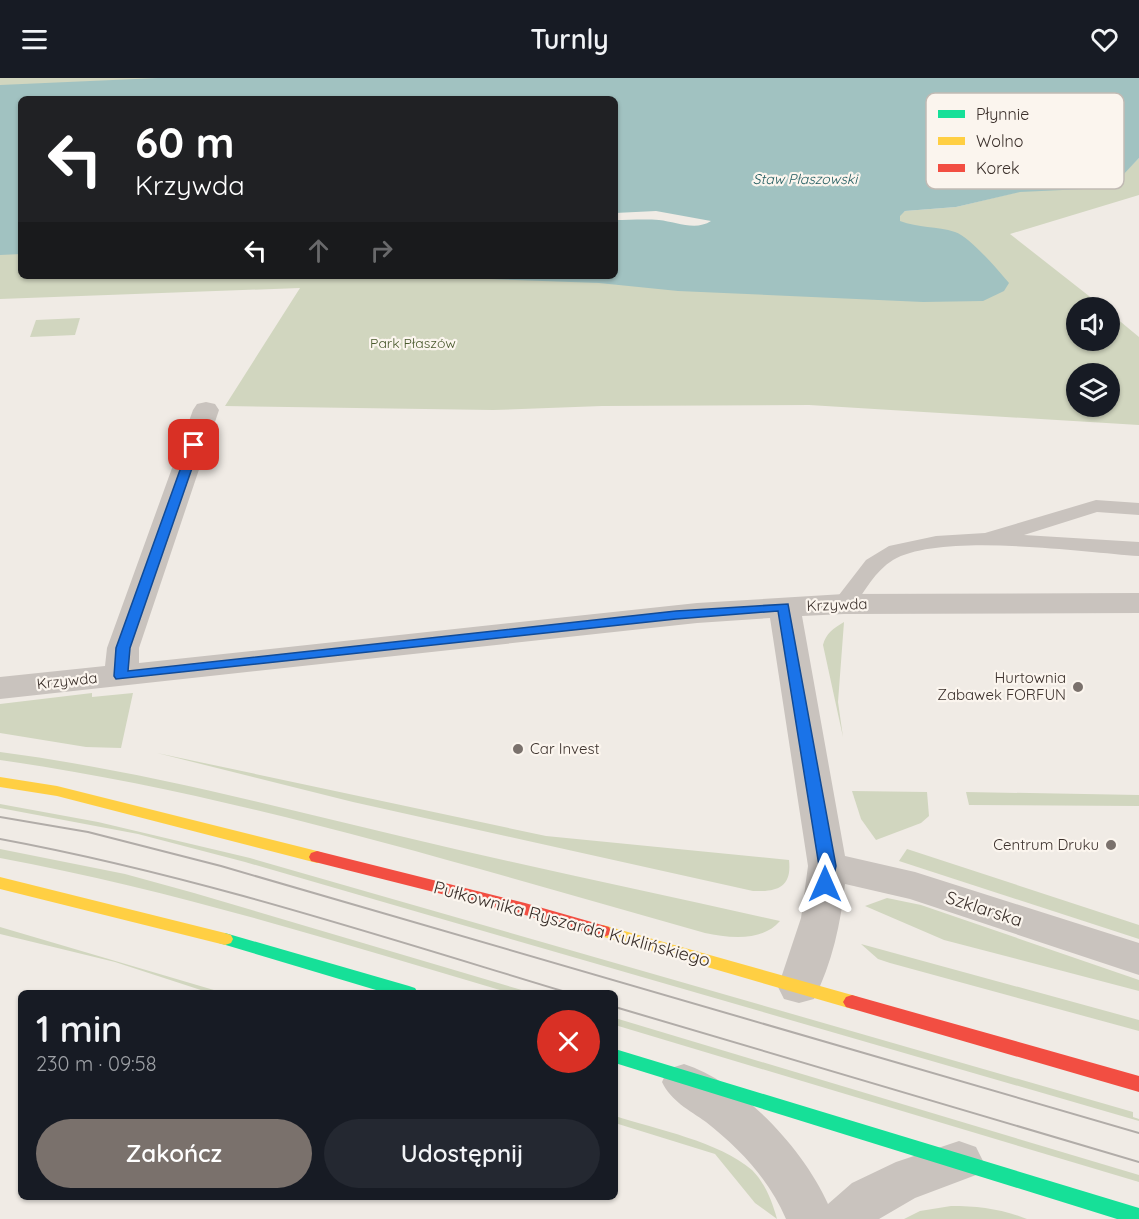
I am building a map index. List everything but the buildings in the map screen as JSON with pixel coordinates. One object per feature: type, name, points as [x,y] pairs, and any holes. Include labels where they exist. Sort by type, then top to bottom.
[{"type":"main road","name":"Pułkownika Ryszarda Kuklińskiego","points":[[0,782],[57,791],[525,909],[1139,1083]]},
{"type":"main road","points":[[0,884],[99,905],[209,934],[399,990]]},
{"type":"main road","points":[[618,1057],[1139,1217]]},
{"type":"street","points":[[121,676],[123,648],[207,410]]},
{"type":"street","name":"Krzywda","points":[[0,688],[697,613],[844,604],[1139,603]]},
{"type":"street","points":[[784,607],[828,866],[821,918],[800,987]]},
{"type":"street","name":"Szklarska","points":[[828,866],[915,886],[1139,959]]},
{"type":"street","points":[[673,1074],[735,1118],[778,1160],[802,1198],[810,1219]]},
{"type":"street","points":[[845,1219],[875,1194],[913,1176],[959,1161]]},
{"type":"street","points":[[1062,1194],[1105,1219]]},
{"type":"lane","points":[[987,539],[1096,506],[1139,509]]},
{"type":"lane","points":[[844,604],[862,577],[887,554],[926,544],[987,539],[1139,549]]},
{"type":"green space","points":[[0,78],[254,78],[50,87],[31,84],[0,89]]},
{"type":"green space","name":"Park Płaszów","points":[[1139,158],[1139,195],[1010,234],[1090,297],[1066,297],[1066,351],[1120,351],[1120,321],[1139,337],[1139,425],[809,405],[602,406],[493,410],[225,406],[300,288],[0,299],[0,209],[18,208],[18,279],[581,279],[599,283],[890,235],[899,216],[905,211],[956,207],[1033,189],[1124,189],[1124,171]]},
{"type":"green space","points":[[80,318],[75,335],[30,337],[36,320]]},
{"type":"green space","points":[[844,622],[838,702],[843,737],[823,645],[828,634]]},
{"type":"green space","points":[[92,693],[92,697],[133,693],[121,748],[86,747],[0,733],[0,704]]},
{"type":"green space","points":[[0,752],[153,778],[498,859],[780,921],[773,928],[745,937],[705,933],[355,835],[178,792],[0,760]]},
{"type":"green space","points":[[157,753],[546,836],[789,860],[788,876],[786,882],[776,889],[753,891],[353,802]]},
{"type":"green space","points":[[852,791],[927,792],[929,816],[921,823],[876,840],[861,819]]},
{"type":"green space","points":[[966,792],[1139,795],[1139,806],[969,805]]},
{"type":"green space","points":[[0,804],[98,822],[250,858],[1133,1112],[1133,1117],[1139,1121],[245,862],[138,834],[0,808]]},
{"type":"green space","points":[[0,849],[125,874],[522,990],[500,990],[193,902],[0,858]]},
{"type":"green space","points":[[907,849],[1139,925],[1139,939],[899,861]]},
{"type":"green space","points":[[887,898],[921,905],[1139,980],[1139,991],[944,940],[865,906]]},
{"type":"green space","points":[[0,927],[214,990],[201,990],[115,962],[0,934]]},
{"type":"green space","points":[[861,944],[1139,1020],[1139,1031],[890,963],[878,959]]},
{"type":"green space","points":[[618,1019],[1139,1175],[1139,1182],[618,1026]]},
{"type":"green space","points":[[618,1117],[687,1137],[739,1160],[761,1181],[777,1219],[755,1203],[715,1154],[618,1124]]},
{"type":"green space","points":[[951,1206],[990,1209],[1027,1219],[904,1219],[920,1211]]},
{"type":"water","name":"Staw Płaszowski","points":[[158,78],[1139,78],[1139,158],[1124,174],[1124,93],[926,93],[926,189],[1084,189],[1020,192],[956,207],[905,211],[900,216],[900,221],[948,230],[968,240],[984,254],[1009,283],[1004,291],[983,301],[923,302],[678,291],[599,283],[488,279],[618,279],[618,220],[659,220],[692,226],[711,221],[656,211],[618,213],[618,96],[18,96],[18,254],[0,255],[0,85]]},
{"type":"tram line","points":[[0,817],[88,832],[221,866],[1139,1133]]},
{"type":"tram line","points":[[0,839],[144,870],[286,908],[559,990]]},
{"type":"tram line","points":[[618,1008],[1139,1162]]},
{"type":"traffic: fast","points":[[225,939],[399,990]]},
{"type":"traffic: fast","points":[[618,1057],[1139,1217]]},
{"type":"traffic: slow","points":[[0,782],[57,791],[317,857]]},
{"type":"traffic: slow","points":[[0,883],[225,939]]},
{"type":"traffic: slow","points":[[603,931],[852,1002]]},
{"type":"traffic: jam","points":[[317,857],[603,931]]},
{"type":"traffic: jam","points":[[852,1002],[1139,1084]]},
{"type":"place","name":"Hurtownia Zabawek FORFUN","points":[[1078,687]]},
{"type":"place","name":"Car Invest","points":[[518,749]]},
{"type":"place","name":"Centrum Druku","points":[[1111,845]]},
{"type":"route","points":[[194,445],[123,648],[121,676],[676,615],[784,607],[828,866],[825,884]]}]
